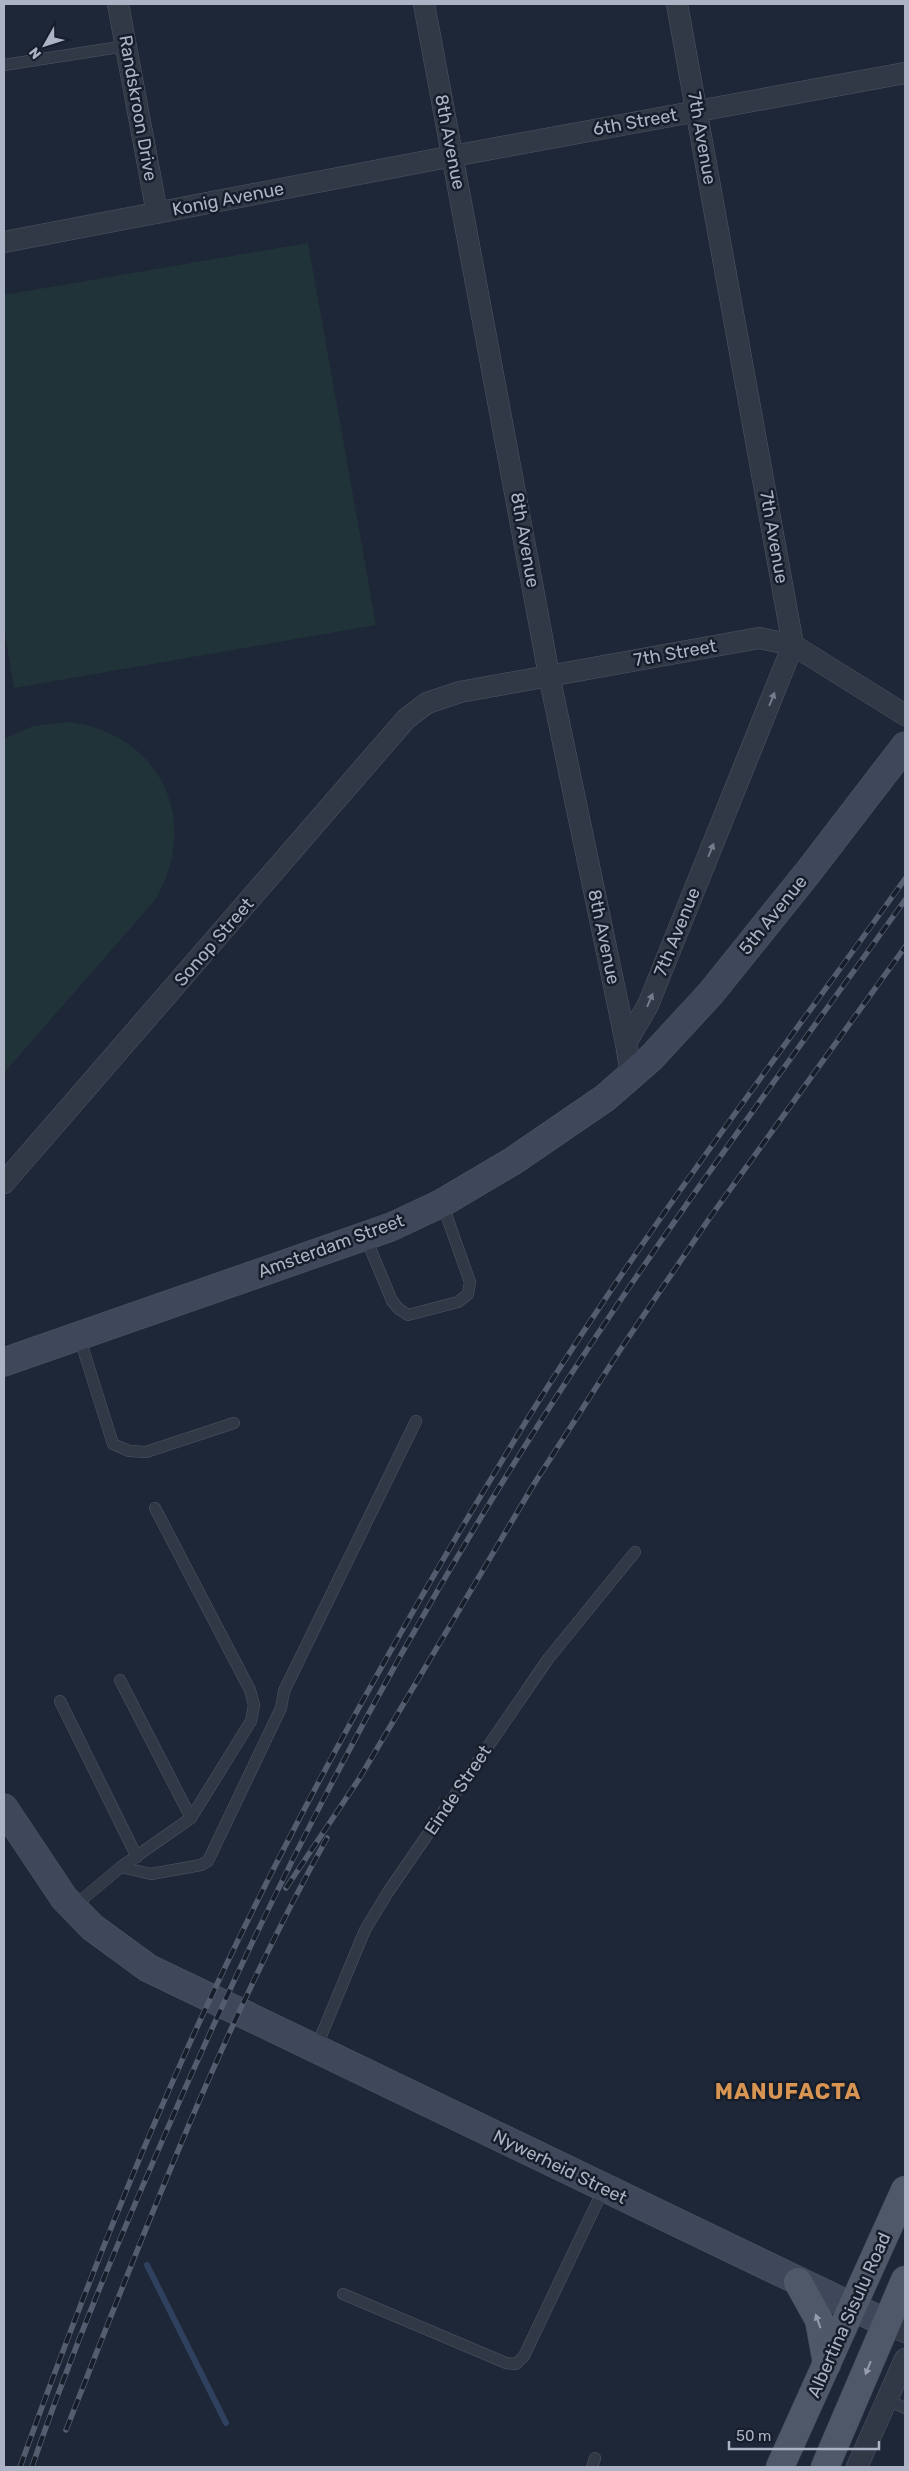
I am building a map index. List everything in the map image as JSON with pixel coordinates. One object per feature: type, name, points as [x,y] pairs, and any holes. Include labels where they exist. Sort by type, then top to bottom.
[{"type":"main road","name":"Albertina Sisulu Road","points":[[780,2467],[905,2190]]},
{"type":"main road","name":"Albertina Sisulu Road","points":[[825,2467],[896,2327],[905,2280]]},
{"type":"main road","points":[[798,2282],[819,2320],[827,2364]]},
{"type":"street","name":"Randskroon Drive","points":[[118,4],[157,213]]},
{"type":"street","name":"8th Avenue","points":[[424,4],[549,675],[626,1043],[631,1075]]},
{"type":"street","name":"7th Avenue","points":[[626,1043],[648,1005],[793,646],[676,4]]},
{"type":"street","name":"6th Street","points":[[452,156],[905,73]]},
{"type":"street","name":"Konig Avenue","points":[[4,242],[452,156]]},
{"type":"street","name":"7th Street","points":[[427,703],[460,692],[759,638],[793,646],[905,716]]},
{"type":"street","name":"Sonop Street","points":[[4,1184],[406,719],[427,703]]},
{"type":"street","name":"5th Avenue","points":[[631,1075],[688,1020],[711,993],[809,871],[905,746]]},
{"type":"street","name":"Amsterdam Street","points":[[4,1362],[364,1236],[442,1203],[513,1161],[604,1098],[631,1075]]},
{"type":"street","points":[[4,1808],[69,1903]]},
{"type":"street","points":[[4,1825],[69,1903]]},
{"type":"street","name":"Nywerheid Street","points":[[69,1903],[105,1938],[148,1968],[798,2282],[896,2327]]},
{"type":"street","points":[[857,2467],[896,2404],[905,2359]]},
{"type":"lane","points":[[4,65],[126,46]]},
{"type":"lane","points":[[364,1236],[392,1301],[399,1310],[408,1315],[458,1302],[468,1294],[470,1282],[442,1203]]},
{"type":"lane","points":[[79,1336],[113,1444],[129,1451],[146,1452],[234,1423]]},
{"type":"lane","points":[[121,1867],[152,1874],[202,1865],[208,1861],[281,1708],[284,1690],[416,1421]]},
{"type":"lane","points":[[69,1903],[192,1818],[250,1721],[254,1705],[250,1690],[155,1508]]},
{"type":"lane","name":"Einde Street","points":[[316,2048],[365,1930],[388,1892],[548,1659],[635,1552]]},
{"type":"lane","points":[[120,1680],[192,1818]]},
{"type":"lane","points":[[60,1701],[136,1857]]},
{"type":"lane","points":[[342,2294],[506,2363],[516,2364],[524,2356],[604,2188]]},
{"type":"green space","points":[[308,243],[376,625],[14,688],[4,628],[4,295]]},
{"type":"green space","points":[[68,722],[100,730],[127,743],[148,762],[164,785],[172,811],[174,840],[169,870],[155,900],[4,1073],[4,739],[33,726]]},
{"type":"waterway","points":[[147,2265],[226,2423]]},
{"type":"railway","points":[[20,2467],[104,2244],[198,2025],[309,1800],[390,1652],[517,1436],[609,1293],[706,1154],[905,879]]},
{"type":"railway","points":[[32,2467],[94,2302],[204,2047],[290,1865],[383,1687],[484,1512],[625,1293],[717,1161],[905,900]]},
{"type":"railway","points":[[286,1888],[359,1779],[534,1484],[620,1350],[711,1216],[905,947]]},
{"type":"railway","points":[[66,2430],[125,2280],[219,2056],[289,1909],[327,1838]]},
{"type":"district","name":"MANUFACTA","points":[[788,2091]]}]
